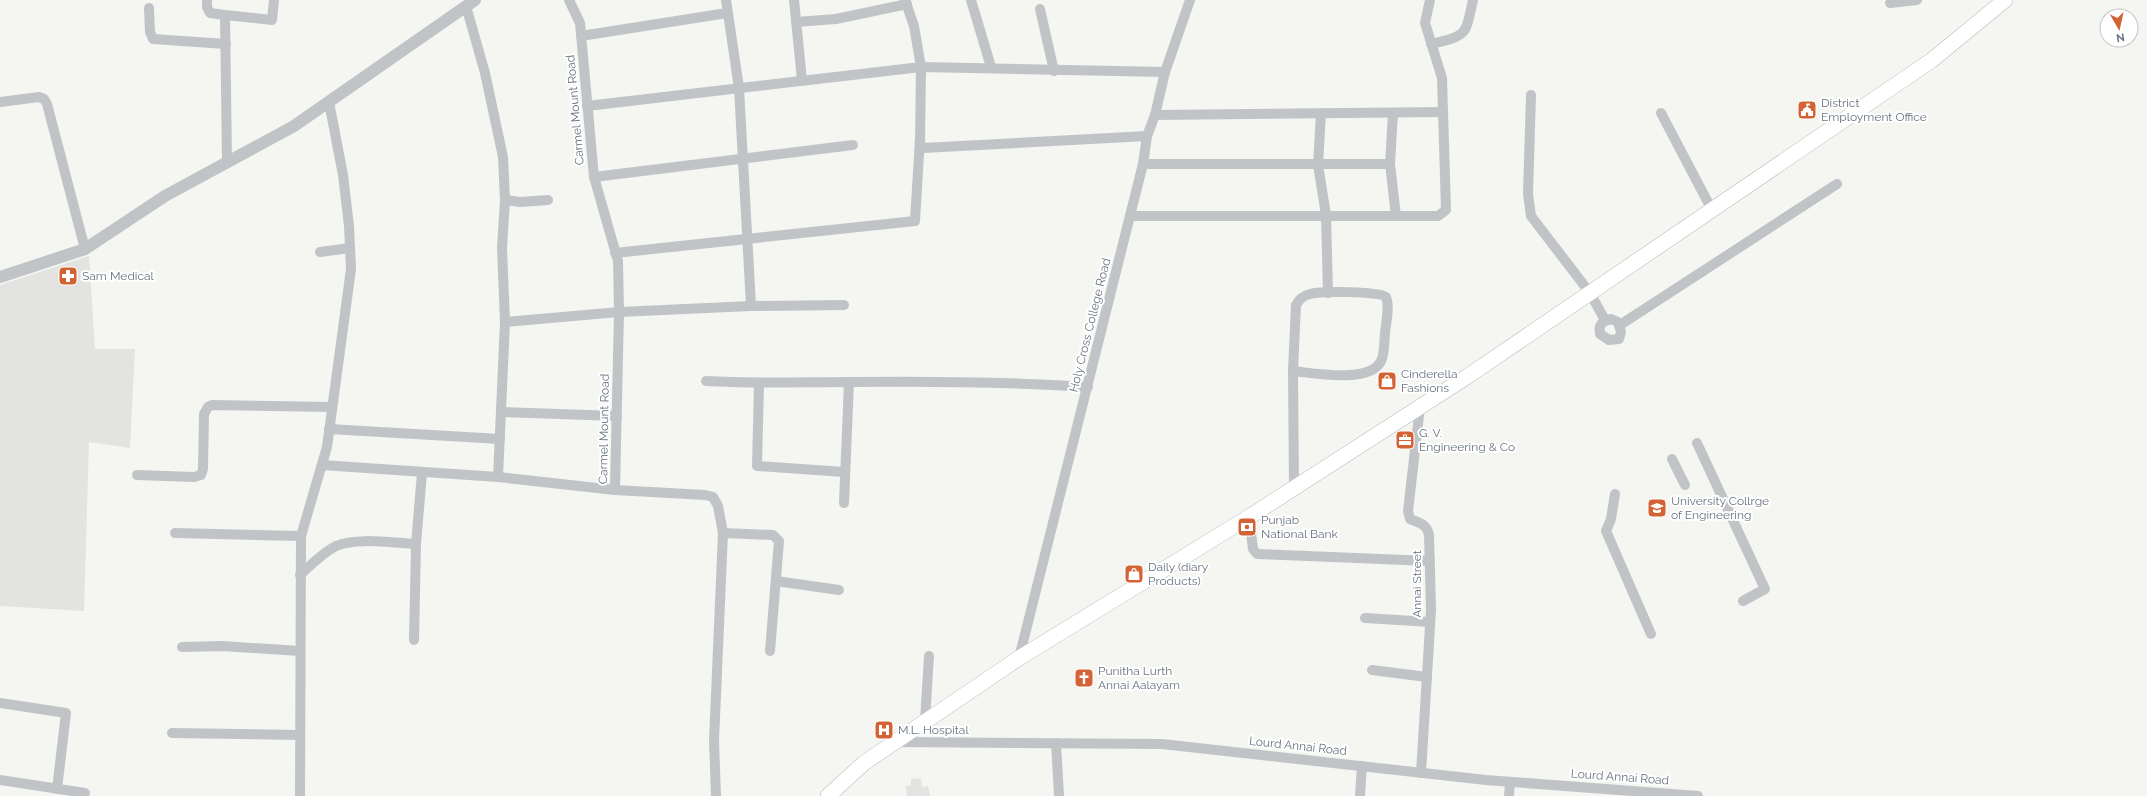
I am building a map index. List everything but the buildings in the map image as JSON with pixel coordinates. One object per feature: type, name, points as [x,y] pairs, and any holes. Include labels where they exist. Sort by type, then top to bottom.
[{"type":"main road","points":[[828,796],[864,763],[1019,658],[1249,517],[1420,408],[1932,60],[2005,0]]},
{"type":"street","points":[[207,0],[207,7],[210,13],[272,20],[274,0]]},
{"type":"street","name":"Carmel Mount Road","points":[[569,0],[580,23],[594,177],[618,261],[619,312],[615,490],[710,496],[717,502],[722,533],[714,740],[716,796]]},
{"type":"street","points":[[726,0],[739,88],[751,306]]},
{"type":"street","points":[[794,0],[802,80]]},
{"type":"street","points":[[971,0],[991,67]]},
{"type":"street","name":"Holy Cross College Road","points":[[1019,658],[1143,164],[1147,136],[1165,72],[1190,0]]},
{"type":"street","points":[[1130,216],[1438,216],[1446,210],[1442,78],[1425,22],[1430,0]]},
{"type":"street","points":[[1431,44],[1458,38],[1466,30],[1473,0]]},
{"type":"street","points":[[1890,3],[1917,0]]},
{"type":"street","points":[[615,253],[914,221],[920,138],[921,67],[914,26],[906,2],[836,19],[796,22]]},
{"type":"street","points":[[0,277],[85,249],[165,196],[294,126],[471,3],[502,157],[505,200],[502,248],[505,322],[498,477]]},
{"type":"street","points":[[149,8],[150,32],[154,39],[226,44]]},
{"type":"street","points":[[1040,9],[1054,71]]},
{"type":"street","points":[[581,36],[727,13]]},
{"type":"street","points":[[225,15],[227,163]]},
{"type":"street","points":[[588,106],[921,67],[991,67],[1054,71],[1165,72]]},
{"type":"street","points":[[1531,95],[1528,194],[1531,216],[1590,293],[1604,320]]},
{"type":"street","points":[[0,102],[39,97],[44,99],[47,104],[85,249]]},
{"type":"street","points":[[300,796],[301,536],[327,448],[347,309],[351,269],[343,175],[329,102]]},
{"type":"street","points":[[1154,115],[1443,112]]},
{"type":"street","points":[[1321,113],[1318,165],[1326,216],[1328,293]]},
{"type":"street","points":[[1393,113],[1390,164],[1396,216]]},
{"type":"street","points":[[1661,113],[1712,210]]},
{"type":"street","points":[[920,138],[922,147],[928,148],[1147,136]]},
{"type":"street","points":[[594,177],[853,145]]},
{"type":"street","points":[[1143,164],[1390,164]]},
{"type":"street","points":[[1620,325],[1837,184]]},
{"type":"street","points":[[505,200],[520,202],[548,200]]},
{"type":"street","points":[[320,252],[350,248]]},
{"type":"street","points":[[1293,371],[1349,377],[1362,374],[1381,362],[1388,304],[1386,296],[1373,292],[1311,293],[1300,298],[1296,305],[1293,371],[1294,488]]},
{"type":"street","points":[[505,322],[619,312],[751,306],[844,305]]},
{"type":"street","points":[[1604,320],[1615,320],[1620,325],[1619,339],[1609,340],[1600,334],[1599,328],[1604,320]]},
{"type":"street","points":[[706,381],[759,384],[849,382],[1016,382],[1088,387]]},
{"type":"street","points":[[844,503],[844,472],[849,382]]},
{"type":"street","points":[[759,384],[757,466],[844,472]]},
{"type":"street","points":[[137,475],[194,477],[201,475],[203,469],[204,414],[208,407],[212,405],[332,407]]},
{"type":"street","name":"Annai Street","points":[[1420,408],[1408,511],[1410,519],[1424,524],[1428,528],[1430,561],[1430,622],[1420,773]]},
{"type":"street","points":[[502,412],[617,416]]},
{"type":"street","points":[[329,428],[500,439]]},
{"type":"street","points":[[1697,443],[1765,589],[1743,601]]},
{"type":"street","points":[[1672,458],[1685,485]]},
{"type":"street","points":[[322,465],[498,477],[615,490]]},
{"type":"street","points":[[414,640],[416,544],[422,473]]},
{"type":"street","points":[[1615,494],[1611,519],[1606,531],[1651,634]]},
{"type":"street","points":[[1249,517],[1253,549],[1257,554],[1430,561]]},
{"type":"street","points":[[175,533],[301,536]]},
{"type":"street","points":[[722,533],[776,536],[780,544],[770,651]]},
{"type":"street","points":[[300,575],[319,557],[336,546],[352,542],[416,544]]},
{"type":"street","points":[[776,581],[838,590]]},
{"type":"street","points":[[1365,618],[1430,622]]},
{"type":"street","points":[[182,647],[222,646],[300,651]]},
{"type":"street","points":[[926,720],[929,656]]},
{"type":"street","points":[[1372,670],[1427,677]]},
{"type":"street","points":[[0,703],[66,713],[57,789]]},
{"type":"street","points":[[172,732],[300,735]]},
{"type":"street","name":"Lourd Annai Road","points":[[895,742],[1162,744],[1510,782],[1588,792],[1698,796]]},
{"type":"street","points":[[1056,743],[1059,796]]},
{"type":"street","points":[[1360,796],[1362,766]]},
{"type":"street","points":[[0,780],[85,793]]},
{"type":"street","points":[[1509,796],[1510,782]]},
{"type":"shaded area","points":[[89,256],[95,349],[135,349],[130,448],[89,442],[84,611],[0,606],[0,285]]},
{"type":"shaded area","points":[[921,778],[922,787],[928,786],[930,796],[907,796],[906,786],[911,785],[911,779]]},
{"type":"place","name":"District Employment Office","points":[[1807,110]]},
{"type":"place","name":"Sam Medical","points":[[68,276]]},
{"type":"place","name":"Cinderella Fashions","points":[[1387,381]]},
{"type":"place","name":"G. V. Engineering & Co","points":[[1405,440]]},
{"type":"place","name":"University Collrge of Engineering","points":[[1657,508]]},
{"type":"place","name":"Punjab National Bank","points":[[1247,527]]},
{"type":"place","name":"Daily (diary Products)","points":[[1134,574]]},
{"type":"place","name":"Punitha Lurth Annai Aalayam","points":[[1084,678]]},
{"type":"place","name":"M.L. Hospital","points":[[884,730]]}]
